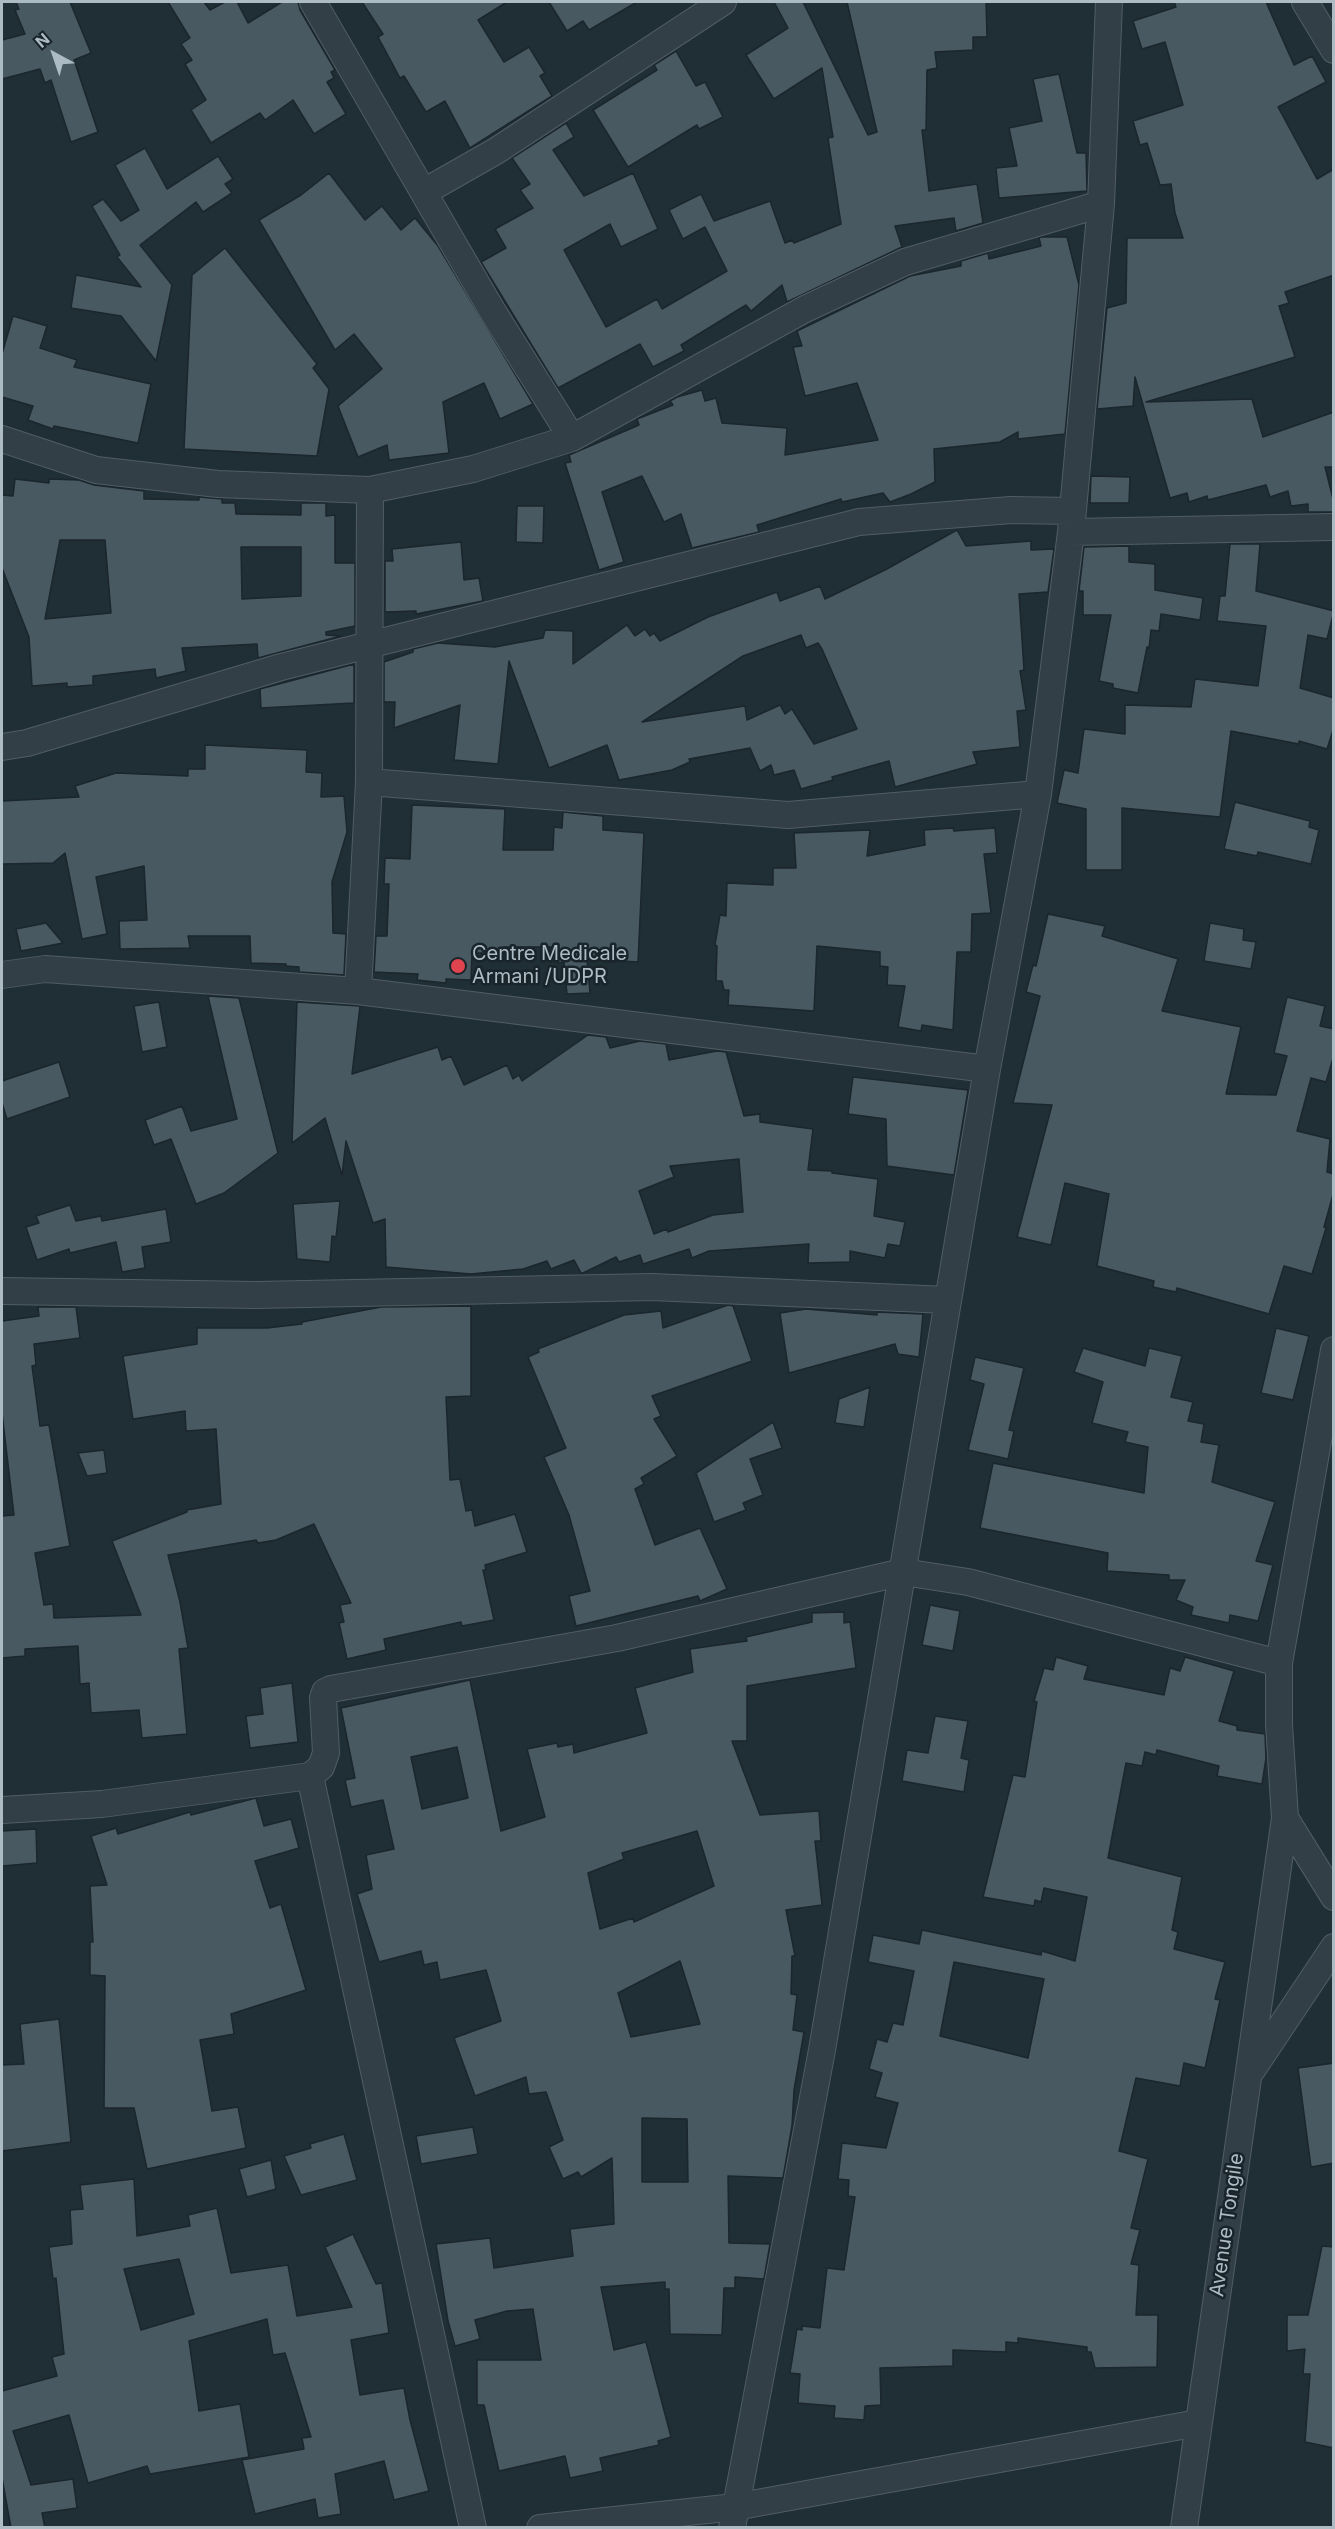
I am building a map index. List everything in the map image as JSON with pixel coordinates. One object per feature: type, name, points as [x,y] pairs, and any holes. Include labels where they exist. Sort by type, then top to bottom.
[{"type":"street","points":[[313,2],[493,312],[572,438]]},
{"type":"street","points":[[424,192],[496,151],[723,2]]},
{"type":"street","points":[[733,2517],[822,2050],[947,1300],[1038,794],[1072,521],[1101,204],[1109,2]]},
{"type":"street","points":[[1305,2],[1334,50]]},
{"type":"street","points":[[2,439],[96,470],[218,484],[370,490],[473,469],[572,438],[805,309],[905,262],[1101,204]]},
{"type":"street","points":[[358,991],[369,782],[370,490]]},
{"type":"street","points":[[2,747],[27,743],[282,667],[859,522],[1011,510],[1072,521],[1334,527]]},
{"type":"street","points":[[369,782],[788,815],[1038,794]]},
{"type":"street","points":[[2,975],[45,969],[358,991],[987,1069]]},
{"type":"street","points":[[2,1291],[256,1295],[652,1287],[947,1300]]},
{"type":"street","points":[[1249,2075],[1285,1818],[1279,1724],[1279,1663],[1334,1350]]},
{"type":"street","points":[[2,1810],[102,1804],[310,1776],[321,1767],[326,1753],[323,1698],[325,1692],[331,1689],[617,1638],[903,1572],[968,1582],[1279,1663]]},
{"type":"street","points":[[310,1776],[473,2528]]},
{"type":"street","points":[[1285,1818],[1334,1897]]},
{"type":"street","name":"Avenue Tongile","points":[[1184,2528],[1249,2075],[1334,1947]]},
{"type":"street","points":[[540,2528],[733,2517],[1198,2423]]},
{"type":"building","points":[[16,2],[70,2],[91,53],[74,60],[98,132],[71,142],[51,80],[45,83],[40,69],[2,79],[2,40],[25,34],[15,10],[19,9]]},
{"type":"building","points":[[168,2],[204,2],[210,10],[225,2],[237,2],[248,23],[282,2],[298,2],[300,10],[335,70],[331,72],[334,78],[327,82],[346,114],[314,134],[293,100],[265,120],[260,113],[211,143],[191,110],[206,100],[185,64],[192,60],[181,44],[190,38]]},
{"type":"building","points":[[362,2],[507,2],[478,20],[504,62],[529,47],[545,73],[540,76],[552,96],[470,148],[445,101],[426,112],[404,76],[400,78],[378,37],[383,34]]},
{"type":"building","points":[[549,2],[637,2],[589,30],[583,21],[567,31]]},
{"type":"building","points":[[774,2],[803,2],[868,135],[877,132],[847,2],[986,2],[987,37],[973,37],[973,50],[935,52],[937,68],[927,70],[926,130],[922,130],[929,191],[977,184],[983,223],[956,231],[954,218],[895,226],[902,247],[787,302],[782,285],[751,311],[746,305],[681,345],[684,351],[653,367],[640,344],[558,388],[481,262],[506,248],[495,229],[533,208],[520,190],[530,184],[512,158],[566,123],[574,137],[553,150],[584,196],[633,173],[658,229],[621,247],[610,224],[564,250],[606,327],[657,299],[662,309],[727,271],[705,227],[683,239],[669,210],[701,194],[714,221],[770,201],[785,243],[792,240],[794,243],[841,224],[828,138],[833,137],[822,68],[774,99],[746,55],[788,28]]},
{"type":"building","points":[[1174,2],[1266,2],[1294,65],[1312,56],[1326,82],[1278,107],[1317,179],[1334,169],[1334,275],[1285,292],[1289,303],[1279,306],[1295,357],[1146,402],[1252,399],[1263,437],[1334,412],[1334,467],[1325,467],[1334,512],[1308,512],[1308,504],[1291,506],[1288,491],[1270,497],[1266,485],[1208,500],[1207,496],[1189,502],[1187,493],[1170,498],[1135,377],[1133,406],[1097,409],[1107,308],[1126,303],[1127,238],[1183,238],[1175,213],[1171,184],[1160,185],[1147,143],[1140,145],[1133,121],[1183,105],[1165,42],[1142,49],[1133,21],[1176,7]]},
{"type":"building","points":[[676,51],[696,86],[705,82],[723,117],[699,129],[697,125],[628,167],[593,110],[657,70],[654,65]]},
{"type":"building","points":[[1059,74],[1077,153],[1086,153],[1087,191],[999,198],[996,168],[1017,166],[1009,128],[1042,121],[1033,79]]},
{"type":"building","points":[[145,148],[167,189],[218,156],[233,179],[225,184],[232,193],[203,212],[196,202],[140,245],[172,285],[156,361],[121,316],[71,308],[76,275],[141,287],[117,257],[120,255],[92,206],[103,199],[121,221],[139,210],[115,165]]},
{"type":"building","points":[[329,173],[365,220],[382,206],[401,230],[415,218],[438,246],[533,404],[500,419],[484,383],[443,402],[449,453],[389,460],[387,445],[358,457],[338,406],[382,369],[354,334],[335,350],[259,220],[301,195]]},
{"type":"building","points":[[1067,237],[1079,285],[1065,434],[1018,439],[1018,432],[1000,442],[934,449],[935,482],[911,494],[890,502],[883,493],[842,502],[841,499],[757,525],[759,532],[692,548],[681,514],[664,522],[642,476],[602,492],[624,562],[599,570],[565,463],[571,462],[569,455],[639,425],[637,419],[673,405],[670,401],[677,397],[702,390],[705,401],[716,398],[722,423],[787,428],[785,455],[878,440],[857,383],[805,396],[793,347],[802,346],[797,331],[910,276],[961,266],[961,261],[988,253],[989,259],[1041,246],[1039,238]]},
{"type":"building","points":[[225,248],[317,364],[313,368],[329,389],[317,456],[184,449],[192,275]]},
{"type":"building","points":[[13,316],[47,326],[40,348],[77,360],[74,367],[151,384],[138,443],[54,426],[53,429],[28,420],[33,406],[2,397],[2,354]]},
{"type":"building","points":[[1091,476],[1130,477],[1129,503],[1090,503]]},
{"type":"building","points":[[15,479],[49,483],[49,479],[79,480],[94,485],[144,491],[144,499],[199,500],[199,497],[222,499],[222,503],[235,503],[236,514],[301,515],[301,503],[326,503],[326,516],[335,515],[335,563],[355,563],[355,626],[326,632],[326,635],[341,636],[258,658],[257,644],[182,648],[186,671],[156,678],[155,669],[93,676],[93,685],[67,687],[67,683],[32,686],[29,637],[2,568],[2,495],[13,496]],"holes":[[[60,540],[105,540],[111,613],[45,619]],[[241,547],[301,547],[301,596],[242,599]]]},
{"type":"building","points":[[517,506],[544,506],[543,543],[516,542]]},
{"type":"building","points":[[957,530],[966,546],[1031,541],[1031,550],[1054,549],[1048,592],[1019,594],[1024,670],[1020,671],[1026,710],[1017,711],[1020,747],[973,752],[977,764],[895,787],[889,761],[832,777],[833,780],[801,789],[794,770],[774,775],[771,765],[760,771],[750,748],[689,759],[690,762],[672,770],[619,780],[607,745],[549,768],[509,661],[498,764],[454,760],[460,705],[394,728],[395,702],[384,702],[384,662],[413,652],[413,649],[438,643],[495,647],[543,638],[545,630],[573,631],[573,664],[627,625],[635,636],[645,629],[650,636],[654,633],[660,641],[708,617],[777,592],[780,601],[820,586],[825,599],[885,570]],"holes":[[[801,635],[806,648],[818,643],[822,649],[857,729],[814,744],[792,709],[785,714],[780,705],[747,720],[745,706],[642,722],[743,656]]]},
{"type":"building","points":[[461,542],[464,580],[479,578],[483,601],[416,614],[416,611],[385,612],[385,561],[393,561],[392,549]]},
{"type":"building","points":[[1230,544],[1260,544],[1256,591],[1334,611],[1327,639],[1308,635],[1300,688],[1334,698],[1334,727],[1327,749],[1299,741],[1299,744],[1231,731],[1220,817],[1122,808],[1122,870],[1086,870],[1086,809],[1057,803],[1064,770],[1078,773],[1084,729],[1125,734],[1125,705],[1191,707],[1195,679],[1258,686],[1266,626],[1217,621],[1220,596],[1225,596]]},
{"type":"building","points":[[1129,546],[1129,562],[1155,564],[1155,590],[1203,598],[1200,620],[1161,614],[1159,631],[1151,630],[1138,693],[1113,688],[1113,684],[1099,681],[1111,615],[1083,615],[1083,591],[1079,591],[1084,547]]},
{"type":"building","points":[[354,664],[354,703],[261,708],[260,689]]},
{"type":"building","points":[[205,745],[307,750],[306,772],[322,773],[321,797],[344,796],[347,832],[332,882],[333,933],[346,934],[344,975],[299,972],[299,967],[286,966],[286,964],[251,963],[250,936],[188,936],[190,948],[120,949],[119,921],[147,920],[144,866],[96,877],[107,934],[82,939],[65,853],[53,863],[2,864],[2,801],[79,797],[75,786],[116,773],[188,776],[188,769],[205,769]]},
{"type":"building","points":[[1235,802],[1310,821],[1309,827],[1319,830],[1311,864],[1258,852],[1257,856],[1224,849]]},
{"type":"building","points":[[412,805],[505,809],[503,850],[553,850],[554,827],[562,828],[563,812],[603,816],[603,830],[644,833],[638,962],[587,959],[590,993],[567,994],[564,962],[558,963],[556,947],[503,947],[503,953],[472,953],[471,980],[446,979],[446,983],[417,980],[418,974],[374,972],[376,936],[387,936],[389,884],[384,884],[385,858],[410,859]]},
{"type":"building","points":[[953,828],[954,831],[995,828],[997,853],[984,854],[991,913],[972,914],[971,952],[957,952],[953,1030],[922,1025],[921,1031],[898,1027],[905,986],[887,985],[888,967],[880,966],[880,952],[817,946],[814,1011],[728,1005],[729,990],[724,990],[722,981],[716,981],[717,946],[715,945],[720,915],[726,916],[727,883],[773,885],[773,868],[796,868],[794,833],[870,830],[867,856],[925,845],[924,830]]},
{"type":"building","points":[[1048,914],[1105,926],[1102,936],[1178,959],[1162,1011],[1241,1027],[1226,1094],[1276,1095],[1287,1056],[1274,1053],[1287,997],[1325,1006],[1320,1026],[1334,1029],[1334,1055],[1326,1082],[1311,1078],[1297,1131],[1330,1139],[1327,1172],[1334,1174],[1334,1191],[1312,1274],[1284,1266],[1269,1314],[1177,1288],[1176,1292],[1153,1287],[1154,1281],[1097,1266],[1109,1194],[1065,1183],[1051,1245],[1017,1237],[1052,1105],[1013,1103],[1040,996],[1026,992],[1033,965],[1036,966]]},
{"type":"building","points":[[46,923],[63,943],[21,951],[16,929]]},
{"type":"building","points":[[1210,923],[1244,929],[1243,940],[1256,942],[1251,969],[1204,961]]},
{"type":"building","points":[[208,996],[239,998],[278,1153],[224,1193],[196,1204],[171,1139],[154,1145],[145,1120],[182,1106],[191,1131],[237,1119]]},
{"type":"building","points":[[159,1002],[167,1047],[142,1052],[134,1006]]},
{"type":"building","points":[[297,1002],[360,1006],[352,1074],[438,1047],[442,1060],[451,1056],[464,1085],[507,1065],[513,1079],[519,1075],[522,1081],[588,1035],[606,1037],[610,1048],[640,1041],[666,1044],[669,1060],[717,1051],[726,1052],[744,1116],[760,1114],[760,1122],[813,1129],[808,1170],[832,1171],[832,1173],[878,1179],[874,1216],[905,1222],[900,1246],[888,1244],[885,1258],[850,1251],[850,1262],[808,1263],[809,1244],[709,1251],[692,1258],[689,1249],[643,1264],[640,1255],[619,1262],[616,1257],[583,1273],[574,1260],[551,1269],[547,1261],[523,1269],[471,1274],[386,1267],[385,1219],[373,1223],[346,1141],[342,1175],[325,1118],[292,1143]],"holes":[[[739,1159],[743,1212],[713,1215],[668,1232],[667,1229],[654,1234],[639,1191],[674,1177],[670,1166]]]},
{"type":"building","points":[[59,1062],[70,1097],[7,1119],[2,1103],[2,1081]]},
{"type":"building","points":[[853,1077],[968,1090],[954,1175],[887,1166],[886,1119],[848,1114]]},
{"type":"building","points":[[340,1201],[336,1237],[332,1236],[330,1262],[297,1259],[293,1204]]},
{"type":"building","points":[[70,1205],[76,1221],[101,1216],[102,1221],[166,1209],[171,1242],[142,1247],[145,1268],[122,1272],[116,1242],[70,1253],[69,1249],[37,1260],[26,1227],[39,1223],[36,1216]]},
{"type":"building","points":[[728,1305],[733,1306],[752,1361],[652,1396],[661,1416],[654,1419],[677,1456],[641,1478],[644,1484],[635,1489],[655,1545],[700,1528],[727,1589],[700,1601],[698,1596],[576,1626],[569,1596],[590,1591],[569,1515],[544,1457],[566,1448],[528,1357],[539,1352],[538,1349],[624,1315],[661,1311],[663,1328]]},
{"type":"building","points":[[471,1306],[471,1396],[446,1397],[450,1480],[460,1479],[466,1511],[472,1510],[475,1526],[515,1514],[527,1552],[485,1565],[486,1570],[483,1570],[494,1620],[462,1626],[461,1622],[384,1639],[386,1650],[347,1659],[339,1623],[344,1622],[340,1605],[351,1603],[314,1524],[276,1540],[258,1543],[256,1540],[168,1555],[180,1602],[188,1648],[179,1649],[187,1734],[142,1738],[139,1710],[91,1713],[89,1683],[80,1684],[78,1646],[25,1649],[25,1656],[2,1658],[2,1516],[14,1515],[2,1413],[2,1321],[39,1316],[38,1307],[76,1307],[80,1338],[34,1344],[36,1365],[32,1366],[40,1426],[49,1425],[70,1546],[35,1553],[44,1605],[53,1604],[54,1618],[141,1615],[112,1541],[187,1512],[187,1510],[221,1504],[216,1429],[186,1431],[185,1411],[133,1419],[123,1356],[197,1344],[197,1328],[267,1328],[302,1324],[302,1322],[381,1307]]},
{"type":"building","points":[[806,1309],[877,1315],[877,1312],[923,1314],[919,1357],[898,1354],[895,1344],[789,1373],[780,1313]]},
{"type":"building","points":[[1276,1328],[1309,1336],[1293,1400],[1261,1393]]},
{"type":"building","points":[[1083,1348],[1145,1366],[1149,1348],[1182,1356],[1171,1397],[1193,1402],[1188,1421],[1204,1424],[1201,1442],[1219,1445],[1212,1482],[1275,1502],[1256,1561],[1273,1565],[1258,1621],[1230,1615],[1229,1623],[1191,1615],[1193,1607],[1176,1600],[1185,1580],[1169,1580],[1169,1575],[1107,1571],[1108,1553],[980,1528],[993,1463],[1144,1493],[1148,1447],[1125,1442],[1128,1432],[1092,1423],[1103,1382],[1074,1372]]},
{"type":"building","points":[[975,1357],[1024,1368],[1009,1430],[1014,1431],[1008,1459],[968,1450],[984,1384],[970,1380]]},
{"type":"building","points":[[870,1387],[864,1427],[835,1423],[839,1399]]},
{"type":"building","points":[[773,1422],[782,1448],[750,1459],[763,1495],[743,1503],[746,1510],[714,1522],[696,1473]]},
{"type":"building","points":[[104,1450],[107,1473],[87,1476],[78,1453]]},
{"type":"building","points":[[930,1605],[960,1611],[953,1651],[922,1645]]},
{"type":"building","points":[[844,1612],[844,1623],[850,1622],[856,1668],[747,1686],[747,1741],[732,1741],[760,1815],[819,1811],[821,1841],[815,1841],[822,1905],[786,1910],[795,1956],[792,1956],[791,1994],[797,1995],[793,2030],[804,2032],[783,2178],[728,2176],[729,2243],[770,2244],[764,2279],[735,2277],[735,2288],[724,2288],[722,2335],[670,2334],[669,2289],[665,2289],[665,2282],[601,2287],[614,2350],[646,2342],[671,2437],[658,2441],[659,2445],[600,2458],[603,2471],[570,2478],[565,2456],[499,2471],[484,2405],[477,2405],[477,2360],[541,2360],[533,2309],[507,2311],[475,2320],[480,2339],[455,2346],[448,2321],[436,2244],[490,2238],[494,2268],[573,2256],[570,2229],[614,2224],[612,2158],[581,2177],[578,2172],[563,2179],[549,2147],[563,2140],[546,2092],[529,2094],[526,2077],[475,2096],[454,2038],[501,2021],[486,1970],[440,1980],[437,1962],[424,1965],[421,1951],[379,1962],[357,1894],[372,1889],[366,1855],[394,1849],[383,1800],[351,1807],[345,1780],[355,1778],[341,1708],[470,1680],[501,1831],[545,1817],[527,1749],[557,1743],[558,1747],[573,1744],[574,1753],[647,1733],[635,1688],[693,1672],[690,1649],[747,1641],[746,1637],[812,1622],[812,1613]],"holes":[[[457,1747],[468,1798],[422,1809],[411,1757]],[[697,1831],[714,1886],[634,1922],[633,1918],[600,1929],[588,1873],[624,1859],[622,1853]],[[680,1961],[700,2024],[631,2037],[618,1993]],[[642,2118],[687,2119],[688,2182],[642,2182]]]},
{"type":"building","points":[[1056,1657],[1088,1666],[1084,1679],[1164,1695],[1170,1668],[1180,1671],[1185,1657],[1234,1671],[1219,1721],[1237,1726],[1237,1730],[1265,1734],[1266,1758],[1262,1784],[1217,1776],[1219,1766],[1157,1750],[1156,1755],[1145,1752],[1142,1766],[1126,1763],[1108,1858],[1182,1877],[1172,1930],[1178,1932],[1174,1949],[1225,1962],[1215,1999],[1220,2000],[1205,2068],[1184,2063],[1180,2086],[1136,2078],[1119,2151],[1148,2159],[1131,2228],[1140,2230],[1131,2264],[1139,2265],[1136,2315],[1158,2315],[1157,2367],[1095,2368],[1091,2352],[1087,2352],[1087,2347],[1018,2338],[1018,2343],[1006,2342],[1006,2352],[953,2350],[953,2366],[880,2368],[881,2405],[865,2406],[864,2420],[834,2418],[835,2406],[798,2403],[800,2374],[790,2373],[797,2329],[802,2330],[802,2326],[820,2328],[827,2268],[844,2270],[855,2197],[848,2196],[849,2180],[838,2179],[842,2143],[886,2148],[898,2103],[875,2097],[882,2073],[869,2069],[877,2039],[887,2042],[893,2023],[903,2025],[914,1971],[868,1962],[873,1935],[919,1944],[922,1930],[1041,1955],[1042,1951],[1075,1961],[1087,1897],[1044,1888],[1041,1902],[1035,1900],[1034,1906],[983,1897],[1013,1775],[1025,1777],[1037,1702],[1034,1701],[1044,1668],[1053,1670]],"holes":[[[954,1962],[1044,1979],[1028,2058],[940,2036]]]},
{"type":"building","points":[[292,1683],[298,1742],[250,1748],[246,1716],[263,1714],[260,1688]]},
{"type":"building","points":[[935,1716],[968,1721],[961,1758],[969,1760],[964,1792],[902,1781],[907,1750],[928,1753]]},
{"type":"building","points":[[256,1798],[264,1826],[291,1819],[299,1848],[255,1861],[270,1908],[281,1904],[306,1990],[231,2014],[234,2034],[200,2040],[212,2111],[238,2107],[246,2148],[147,2169],[134,2108],[104,2108],[105,1976],[90,1975],[90,1942],[93,1942],[90,1886],[107,1885],[91,1836],[116,1828],[118,1834],[190,1812],[191,1815]]},
{"type":"building","points":[[36,1829],[37,1863],[2,1866],[2,1831]]},
{"type":"building","points":[[59,2019],[71,2142],[2,2151],[2,2065],[24,2064],[20,2024]]},
{"type":"building","points":[[1334,2063],[1334,2163],[1311,2167],[1298,2068]]},
{"type":"building","points":[[473,2127],[478,2154],[421,2164],[416,2136]]},
{"type":"building","points":[[344,2134],[357,2180],[301,2195],[284,2156],[311,2148],[310,2144]]},
{"type":"building","points":[[271,2160],[276,2189],[247,2197],[239,2169]]},
{"type":"building","points":[[134,2179],[137,2236],[190,2226],[188,2215],[217,2208],[231,2273],[288,2265],[297,2316],[352,2307],[325,2247],[353,2234],[376,2284],[382,2283],[389,2333],[351,2340],[360,2395],[404,2388],[429,2491],[394,2500],[384,2461],[335,2474],[341,2514],[318,2518],[315,2499],[255,2514],[242,2460],[304,2449],[302,2438],[311,2437],[285,2353],[273,2355],[267,2319],[189,2341],[199,2411],[240,2404],[249,2457],[150,2474],[147,2466],[88,2483],[69,2415],[13,2431],[31,2485],[73,2479],[77,2508],[42,2513],[45,2528],[11,2528],[2,2478],[2,2391],[57,2376],[52,2357],[64,2354],[56,2278],[53,2279],[49,2247],[72,2244],[70,2210],[83,2209],[80,2185]],"holes":[[[179,2259],[194,2314],[141,2330],[124,2269]]]},
{"type":"building","points":[[1322,2246],[1334,2247],[1334,2448],[1305,2442],[1310,2374],[1303,2374],[1305,2349],[1287,2351],[1287,2315],[1308,2315]]},
{"type":"place","name":"Centre Medicale Armani /UDPR","points":[[458,966]]}]
